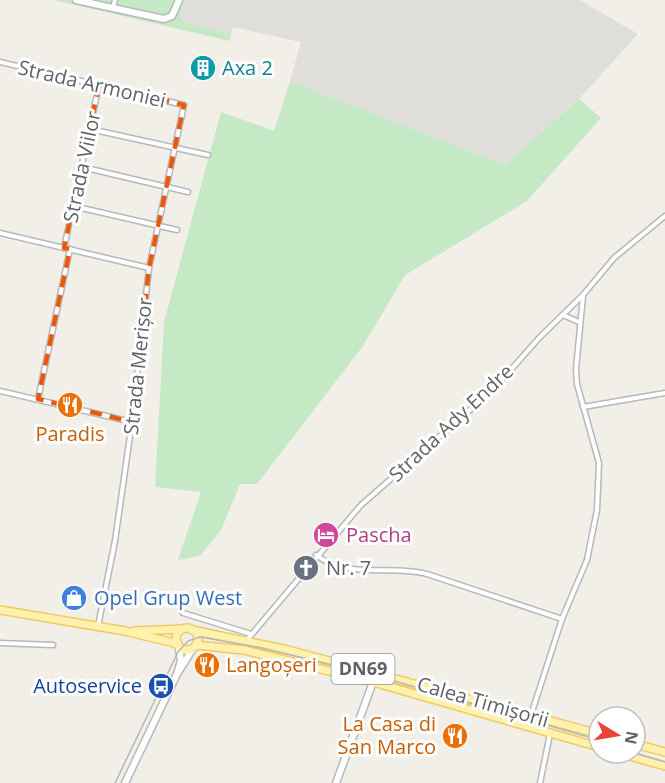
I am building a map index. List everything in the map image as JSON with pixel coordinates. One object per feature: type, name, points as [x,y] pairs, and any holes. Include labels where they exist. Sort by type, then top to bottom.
[{"type":"main road","name":"DN69","points":[[0,610],[125,631],[178,644],[187,650],[195,646]]},
{"type":"main road","points":[[178,644],[177,636],[183,629]]},
{"type":"main road","name":"DN69","points":[[125,631],[192,630]]},
{"type":"main road","name":"Calea Timișorii","points":[[192,630],[249,637],[587,731]]},
{"type":"main road","points":[[192,630],[198,637],[195,646]]},
{"type":"main road","name":"Calea Timișorii","points":[[195,646],[244,650],[373,682],[587,744]]},
{"type":"main road","points":[[647,747],[665,752]]},
{"type":"main road","points":[[647,761],[665,766]]},
{"type":"street","points":[[76,0],[167,19],[174,12],[179,0]]},
{"type":"street","points":[[113,9],[115,0]]},
{"type":"street","name":"Strada Armoniei","points":[[0,62],[184,105]]},
{"type":"street","name":"Strada Viilor","points":[[64,248],[99,85]]},
{"type":"street","name":"Strada Merișor","points":[[98,627],[115,541],[132,422],[149,268],[184,105]]},
{"type":"street","points":[[90,129],[208,155]]},
{"type":"street","points":[[82,167],[188,192]]},
{"type":"street","points":[[74,206],[177,230]]},
{"type":"street","name":"Strada Ady Endre","points":[[249,637],[316,555],[361,505],[493,390],[624,249],[665,216]]},
{"type":"street","points":[[0,233],[149,268]]},
{"type":"street","name":"Strada Viilor","points":[[38,399],[70,249]]},
{"type":"street","points":[[531,716],[562,619],[587,561],[597,510],[599,463],[583,407],[576,369],[583,295]]},
{"type":"street","points":[[562,315],[579,321]]},
{"type":"street","points":[[0,391],[132,422]]},
{"type":"street","points":[[583,407],[665,393]]},
{"type":"street","points":[[316,555],[336,566],[373,572],[405,569],[427,574],[562,619]]},
{"type":"street","points":[[183,612],[249,637]]},
{"type":"street","points":[[0,643],[53,645]]},
{"type":"street","points":[[177,674],[181,660],[178,644]]},
{"type":"street","points":[[125,783],[177,674],[195,646]]},
{"type":"street","points":[[336,783],[373,682]]},
{"type":"street","points":[[540,783],[550,734]]},
{"type":"highlighted area","points":[[99,85],[184,105],[149,268],[132,422],[38,399],[70,249],[64,248]]},
{"type":"shaded area","points":[[184,0],[580,0],[638,34],[579,99],[505,165],[290,81],[301,42],[233,27],[231,34],[182,21],[180,18]]},
{"type":"green space","points":[[54,0],[184,0],[180,18],[182,21],[231,34],[230,41]]},
{"type":"green space","points":[[290,81],[505,165],[579,99],[601,118],[527,201],[405,275],[363,346],[257,484],[240,484],[221,530],[200,556],[178,560],[201,492],[155,487],[164,322],[221,112],[274,131]]},
{"type":"tram line","points":[[115,783],[178,652],[188,641],[200,637],[258,647],[370,674],[587,737]]},
{"type":"tram line","points":[[647,757],[665,762]]},
{"type":"place","name":"Axa 2","points":[[203,68]]},
{"type":"place","name":"Paradis","points":[[70,405]]},
{"type":"place","name":"Pascha","points":[[326,535]]},
{"type":"place","name":"Nr. 7","points":[[306,568]]},
{"type":"place","name":"Opel Grup West","points":[[74,598]]},
{"type":"place","name":"Langoșeri","points":[[207,665]]},
{"type":"place","name":"Autoservice","points":[[161,686]]},
{"type":"place","name":"La Casa di San Marco","points":[[455,736]]}]
